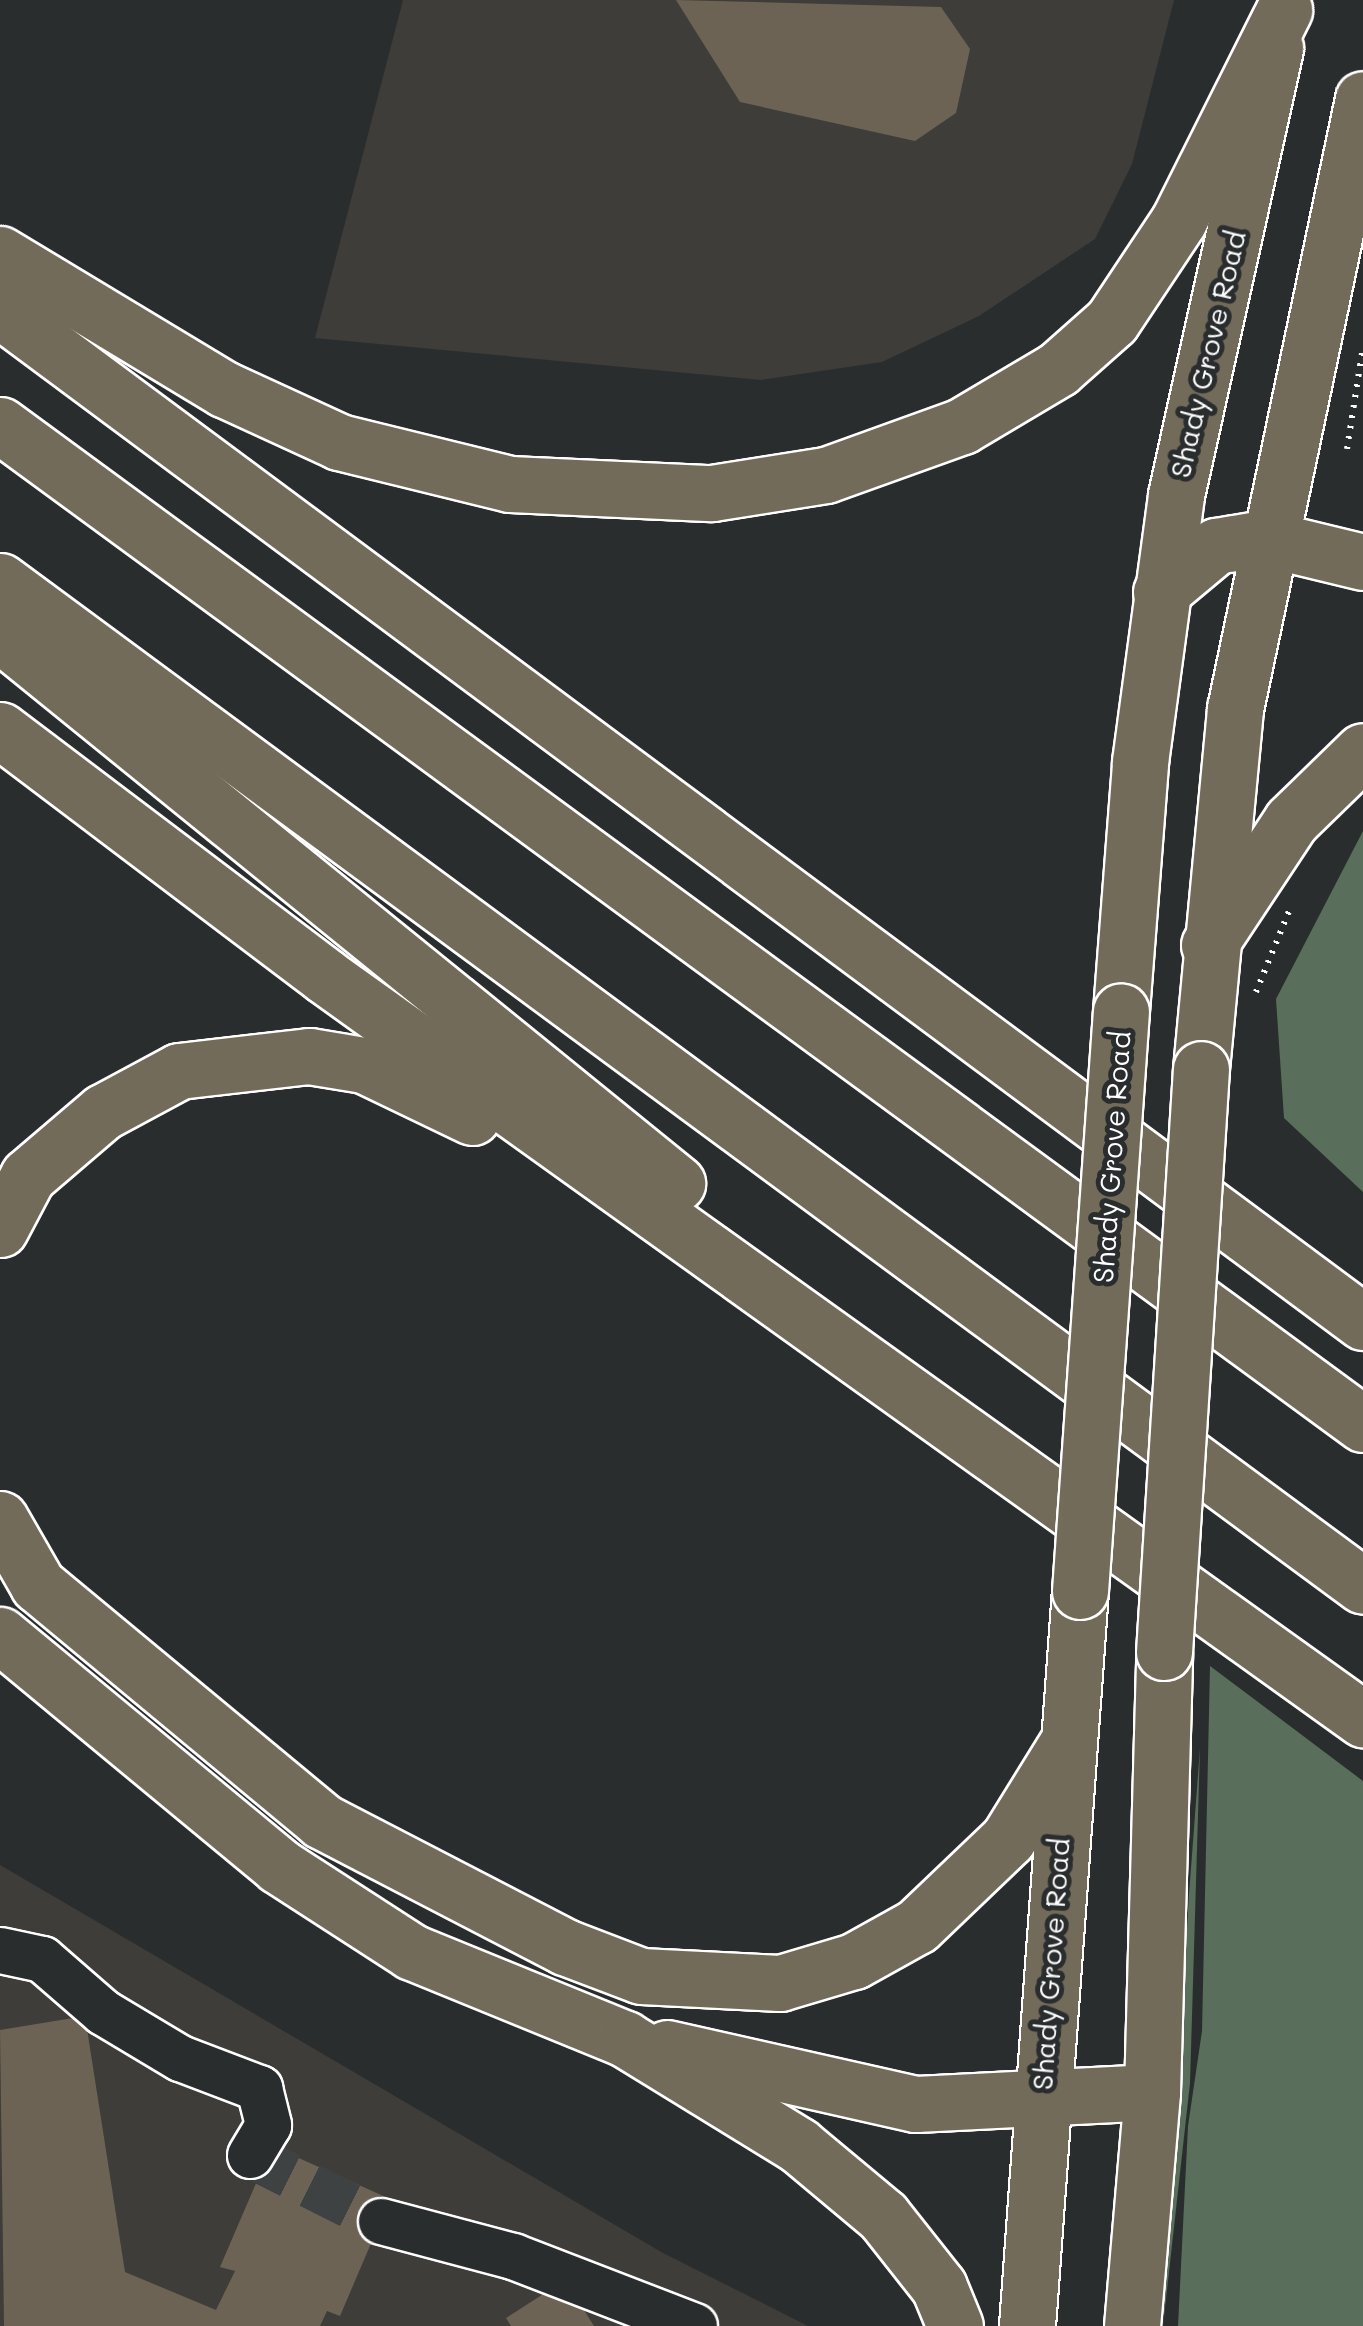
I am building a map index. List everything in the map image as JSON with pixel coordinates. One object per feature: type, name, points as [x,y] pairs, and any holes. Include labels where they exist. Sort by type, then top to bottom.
[{"type":"main road","points":[[0,254],[224,390],[339,442],[510,484],[712,493],[826,475],[962,426],[1058,368],[1112,320],[1180,220],[1285,5]]},
{"type":"main road","name":"Shady Grove Road","points":[[1026,2326],[1121,1011],[1161,592],[1285,5]]},
{"type":"main road","points":[[1132,2326],[1152,2092],[1164,1652],[1209,945],[1264,538],[1363,99]]},
{"type":"main road","points":[[0,310],[1363,1322]]},
{"type":"main road","points":[[0,426],[1363,1424]]},
{"type":"main road","points":[[1161,592],[1216,546],[1264,538],[1363,562]]},
{"type":"main road","points":[[0,580],[1363,1586]]},
{"type":"main road","points":[[0,634],[758,1247],[790,1308]]},
{"type":"main road","points":[[0,730],[325,976],[1363,1718]]},
{"type":"main road","points":[[1209,945],[1292,821],[1363,751]]},
{"type":"main road","points":[[0,1229],[28,1176],[103,1112],[179,1071],[270,1056],[364,1065],[430,1090],[602,1196],[674,1222]]},
{"type":"main road","points":[[0,1519],[38,1585],[322,1821],[565,1947],[641,1976],[780,1982],[854,1962],[917,1926],[1008,1839],[1066,1745]]},
{"type":"main road","points":[[0,1635],[278,1866],[412,1952],[625,2039],[798,2145],[883,2216],[939,2287],[955,2326]]},
{"type":"main road","points":[[625,2039],[916,2104],[1040,2104],[1152,2092]]},
{"type":"lane","points":[[0,1950],[42,1959],[103,2012],[180,2058],[259,2088],[268,2125],[250,2155]]},
{"type":"lane","points":[[380,2221],[513,2256],[694,2326]]},
{"type":"path","points":[[1347,449],[1363,347]]},
{"type":"path","points":[[1252,1007],[1294,896]]},
{"type":"shaded area","points":[[403,0],[1174,0],[1132,164],[1095,239],[979,316],[882,362],[761,380],[315,338]]},
{"type":"shaded area","points":[[0,1865],[663,2253],[808,2326],[0,2326]]},
{"type":"green space","points":[[1363,831],[1363,1192],[1284,1118],[1276,999]]},
{"type":"green space","points":[[1210,1666],[1363,1781],[1363,2326],[1178,2326],[1188,2126],[1202,2031]]},
{"type":"green space","points":[[1200,1748],[1190,2083],[1163,2326],[1189,1895]]},
{"type":"building","points":[[676,0],[941,7],[970,49],[956,113],[915,141],[740,102]]},
{"type":"building","points":[[85,2016],[125,2272],[216,2310],[235,2271],[220,2267],[272,2146],[390,2199],[340,2316],[327,2311],[320,2326],[4,2326],[0,2030]]},
{"type":"building","points":[[565,2280],[594,2326],[511,2326],[506,2318]]},
{"type":"tunnel","points":[[250,2155],[381,2221]]}]
